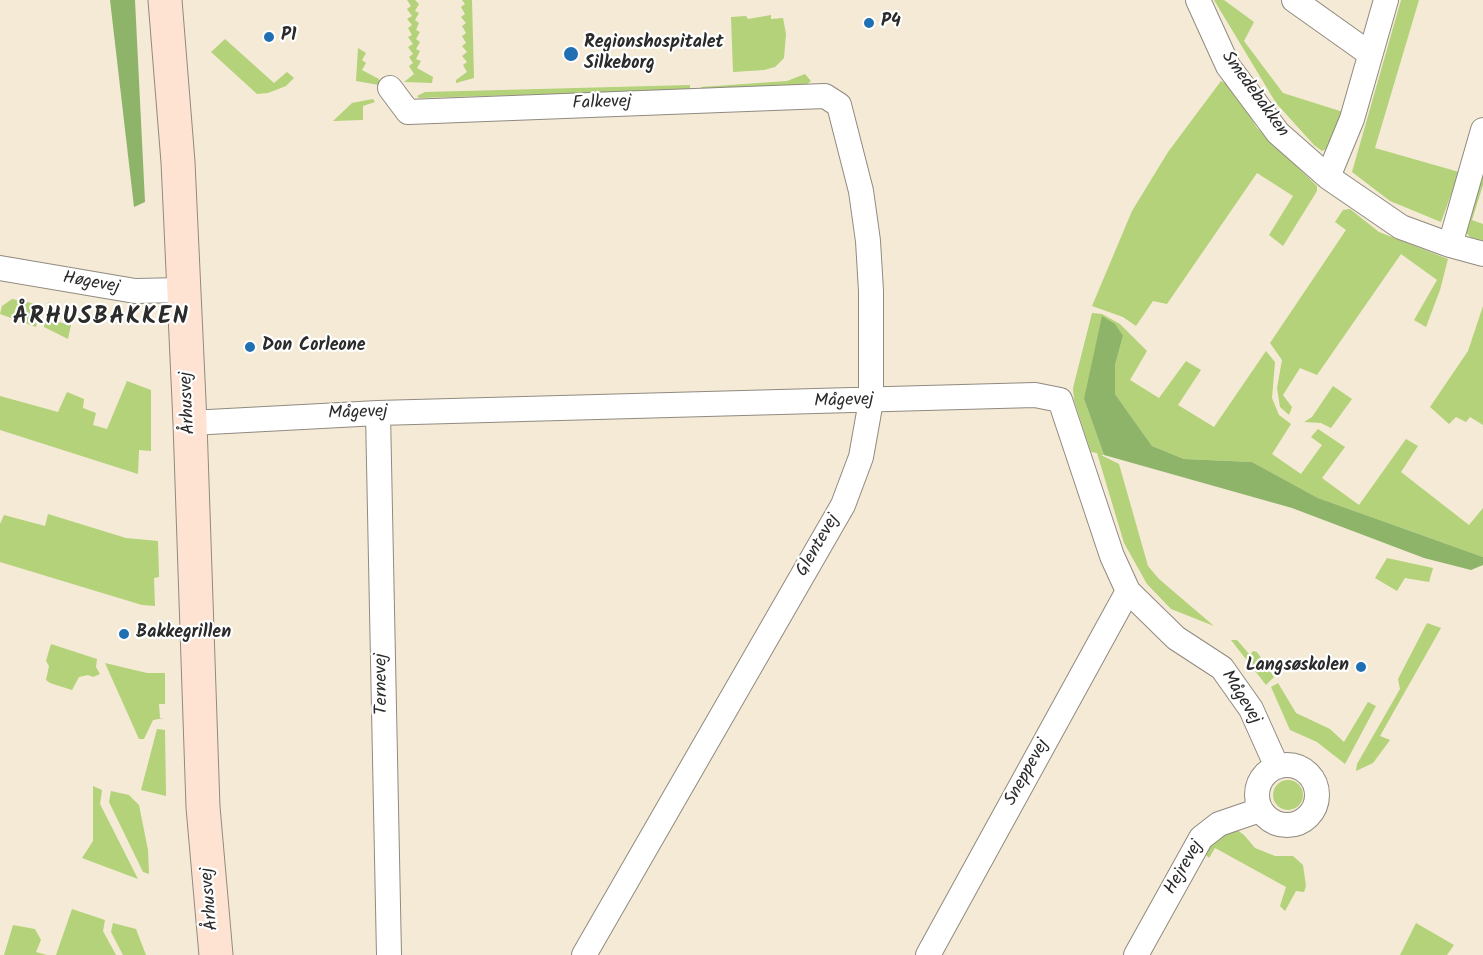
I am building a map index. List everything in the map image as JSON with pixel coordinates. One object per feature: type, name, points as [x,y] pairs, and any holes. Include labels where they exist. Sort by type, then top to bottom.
[{"type":"street","name":"Århusvej","points":[[165,0],[178,162],[182,290],[190,423],[203,807],[216,955]]},
{"type":"street","name":"Smedebakken","points":[[1198,0],[1228,66],[1278,133],[1328,177],[1401,227],[1449,245],[1483,254]]},
{"type":"street","points":[[1294,0],[1370,54]]},
{"type":"street","points":[[1328,177],[1352,119],[1386,0]]},
{"type":"street","name":"Falkevej","points":[[390,88],[408,112],[825,96]]},
{"type":"street","name":"Glentevej","points":[[584,955],[843,505],[861,457],[871,401],[871,291],[862,201],[839,105],[825,96]]},
{"type":"street","points":[[1449,245],[1482,137]]},
{"type":"street","name":"Høgevej","points":[[0,268],[135,291],[182,290]]},
{"type":"street","name":"Mågevej","points":[[190,423],[378,413],[1035,395],[1060,400],[1112,556],[1128,591],[1176,638],[1222,668],[1251,709],[1276,767]]},
{"type":"street","name":"Ternevej","points":[[378,413],[389,955]]},
{"type":"street","name":"Sneppevej","points":[[928,955],[1128,591]]},
{"type":"street","points":[[1292,766],[1307,773],[1315,786],[1316,803],[1306,818],[1290,825],[1273,822],[1260,810],[1258,788],[1264,775],[1276,767],[1292,766]]},
{"type":"street","name":"Århusvej","points":[[196,955],[203,807]]},
{"type":"street","name":"Hejrevej","points":[[1136,955],[1201,838],[1219,824],[1260,810]]},
{"type":"green space","points":[[110,0],[135,0],[145,202],[134,207]]},
{"type":"green space","points":[[407,0],[415,0],[419,4],[415,11],[419,13],[415,20],[419,23],[416,30],[420,32],[416,39],[420,42],[416,49],[420,51],[416,59],[421,61],[417,68],[433,77],[432,83],[404,82],[414,74],[409,66],[413,63],[409,57],[413,54],[408,47],[413,44],[408,37],[412,35],[408,28],[412,25],[407,19],[412,16],[407,9],[411,6]]},
{"type":"green space","points":[[462,0],[472,0],[474,78],[456,83],[456,80],[467,72],[463,65],[467,62],[462,56],[467,52],[462,46],[466,43],[462,36],[466,33],[462,26],[466,23],[461,17],[465,14],[461,7],[465,4]]},
{"type":"green space","points":[[1214,0],[1224,0],[1254,22],[1244,41],[1283,93],[1343,112],[1331,147],[1322,151],[1314,145],[1276,103]]},
{"type":"green space","points":[[1401,0],[1419,0],[1375,148],[1459,172],[1441,222],[1390,201],[1352,172]]},
{"type":"green space","points":[[771,15],[771,19],[783,18],[786,34],[784,58],[775,67],[733,72],[731,17],[746,16],[748,19]]},
{"type":"green space","points":[[225,39],[274,83],[287,72],[294,78],[286,86],[268,93],[257,94],[211,52]]},
{"type":"green space","points":[[358,48],[366,53],[362,60],[366,63],[362,70],[379,79],[379,85],[356,81]]},
{"type":"green space","points":[[805,74],[811,81],[805,86],[703,90],[701,87],[787,81]]},
{"type":"green space","points":[[1221,81],[1231,86],[1257,128],[1317,186],[1317,191],[1283,246],[1269,235],[1293,196],[1257,173],[1167,304],[1153,301],[1136,326],[1123,317],[1092,306],[1132,211],[1168,152]]},
{"type":"green space","points":[[690,85],[690,90],[419,98],[417,96],[425,92]]},
{"type":"green space","points":[[373,99],[375,102],[363,106],[363,120],[333,121],[352,103]]},
{"type":"green space","points":[[1483,158],[1483,185],[1472,220],[1483,224],[1483,241],[1470,237],[1463,229]]},
{"type":"green space","points":[[1350,209],[1379,232],[1448,259],[1440,290],[1426,327],[1414,320],[1437,280],[1401,254],[1317,375],[1300,368],[1283,395],[1292,407],[1289,415],[1280,407],[1277,388],[1282,360],[1270,343],[1346,230],[1335,222],[1343,210]]},
{"type":"green space","points":[[12,299],[41,305],[36,327],[0,314],[2,306]]},
{"type":"green space","points":[[48,302],[56,308],[54,321],[71,325],[68,339],[44,327]]},
{"type":"green space","points":[[1483,306],[1483,425],[1470,417],[1466,422],[1456,417],[1449,424],[1430,407],[1468,351]]},
{"type":"green space","points":[[1092,313],[1102,314],[1120,324],[1147,351],[1130,380],[1159,398],[1186,361],[1201,370],[1178,405],[1214,427],[1266,351],[1275,362],[1272,398],[1279,415],[1291,424],[1272,454],[1301,474],[1322,445],[1311,437],[1318,429],[1345,447],[1322,478],[1359,505],[1406,439],[1418,446],[1401,472],[1469,525],[1483,508],[1483,557],[1318,498],[1252,462],[1184,459],[1152,446],[1115,394],[1115,365],[1123,336],[1084,399],[1104,455],[1101,455],[1119,464],[1148,566],[1159,579],[1214,626],[1171,609],[1147,584],[1124,543],[1097,453],[1091,452],[1074,400],[1073,388]]},
{"type":"green space","points":[[1102,316],[1115,324],[1123,336],[1115,365],[1115,394],[1152,446],[1184,459],[1252,462],[1318,498],[1483,557],[1483,565],[1471,570],[1424,558],[1292,508],[1104,455],[1084,399]]},
{"type":"green space","points":[[127,381],[151,390],[151,451],[139,450],[138,474],[0,430],[0,396],[58,412],[67,392],[84,399],[83,408],[96,413],[93,425],[107,429]]},
{"type":"green space","points":[[1333,386],[1352,399],[1331,428],[1321,423],[1304,422],[1312,417]]},
{"type":"green space","points":[[48,514],[126,538],[158,541],[159,577],[154,578],[155,606],[142,605],[0,562],[0,524],[4,515],[45,526]]},
{"type":"green space","points":[[1387,558],[1433,568],[1429,582],[1405,578],[1397,591],[1375,578]]},
{"type":"green space","points":[[1427,623],[1441,628],[1380,736],[1390,740],[1373,763],[1356,771],[1357,764],[1400,689],[1398,679]]},
{"type":"green space","points":[[1231,640],[1237,640],[1250,655],[1253,651],[1257,652],[1274,677],[1266,685]]},
{"type":"green space","points":[[51,644],[97,659],[96,667],[100,674],[93,677],[88,675],[79,677],[72,690],[50,683],[46,680],[49,666],[46,661]]},
{"type":"green space","points":[[105,663],[147,673],[165,673],[165,704],[159,704],[160,718],[164,718],[153,720],[144,739],[139,739]]},
{"type":"green space","points":[[1278,683],[1296,713],[1330,729],[1344,742],[1368,702],[1376,706],[1345,764],[1317,742],[1290,730],[1271,687]]},
{"type":"green space","points":[[157,729],[165,730],[166,796],[141,790]]},
{"type":"green space","points":[[1288,780],[1299,784],[1303,795],[1299,806],[1288,810],[1277,806],[1273,795],[1277,784]]},
{"type":"green space","points":[[93,786],[102,790],[100,804],[138,879],[82,858],[93,841]]},
{"type":"green space","points":[[111,791],[129,795],[139,805],[148,850],[149,874],[143,872],[109,802]]},
{"type":"green space","points":[[1233,827],[1244,835],[1255,848],[1275,856],[1293,856],[1303,865],[1306,886],[1304,892],[1296,891],[1285,911],[1280,906],[1286,887],[1215,848],[1209,858],[1205,854],[1216,836]]},
{"type":"green space","points":[[72,909],[105,920],[103,931],[116,955],[56,955]]},
{"type":"green space","points":[[113,923],[136,929],[146,955],[123,955],[111,932]]},
{"type":"green space","points":[[1416,923],[1454,945],[1447,955],[1400,955]]},
{"type":"green space","points":[[13,925],[35,929],[41,940],[36,952],[47,955],[4,955]]},
{"type":"place","name":"P4","points":[[869,23]]},
{"type":"place","name":"P1","points":[[269,37]]},
{"type":"place","name":"Regionshospitalet Silkeborg","points":[[571,54]]},
{"type":"place","name":"Don Corleone","points":[[250,347]]},
{"type":"place","name":"Bakkegrillen","points":[[124,634]]},
{"type":"place","name":"Langsøskolen","points":[[1361,667]]},
{"type":"district","name":"ÅRHUSBAKKEN","points":[[101,319]]}]
